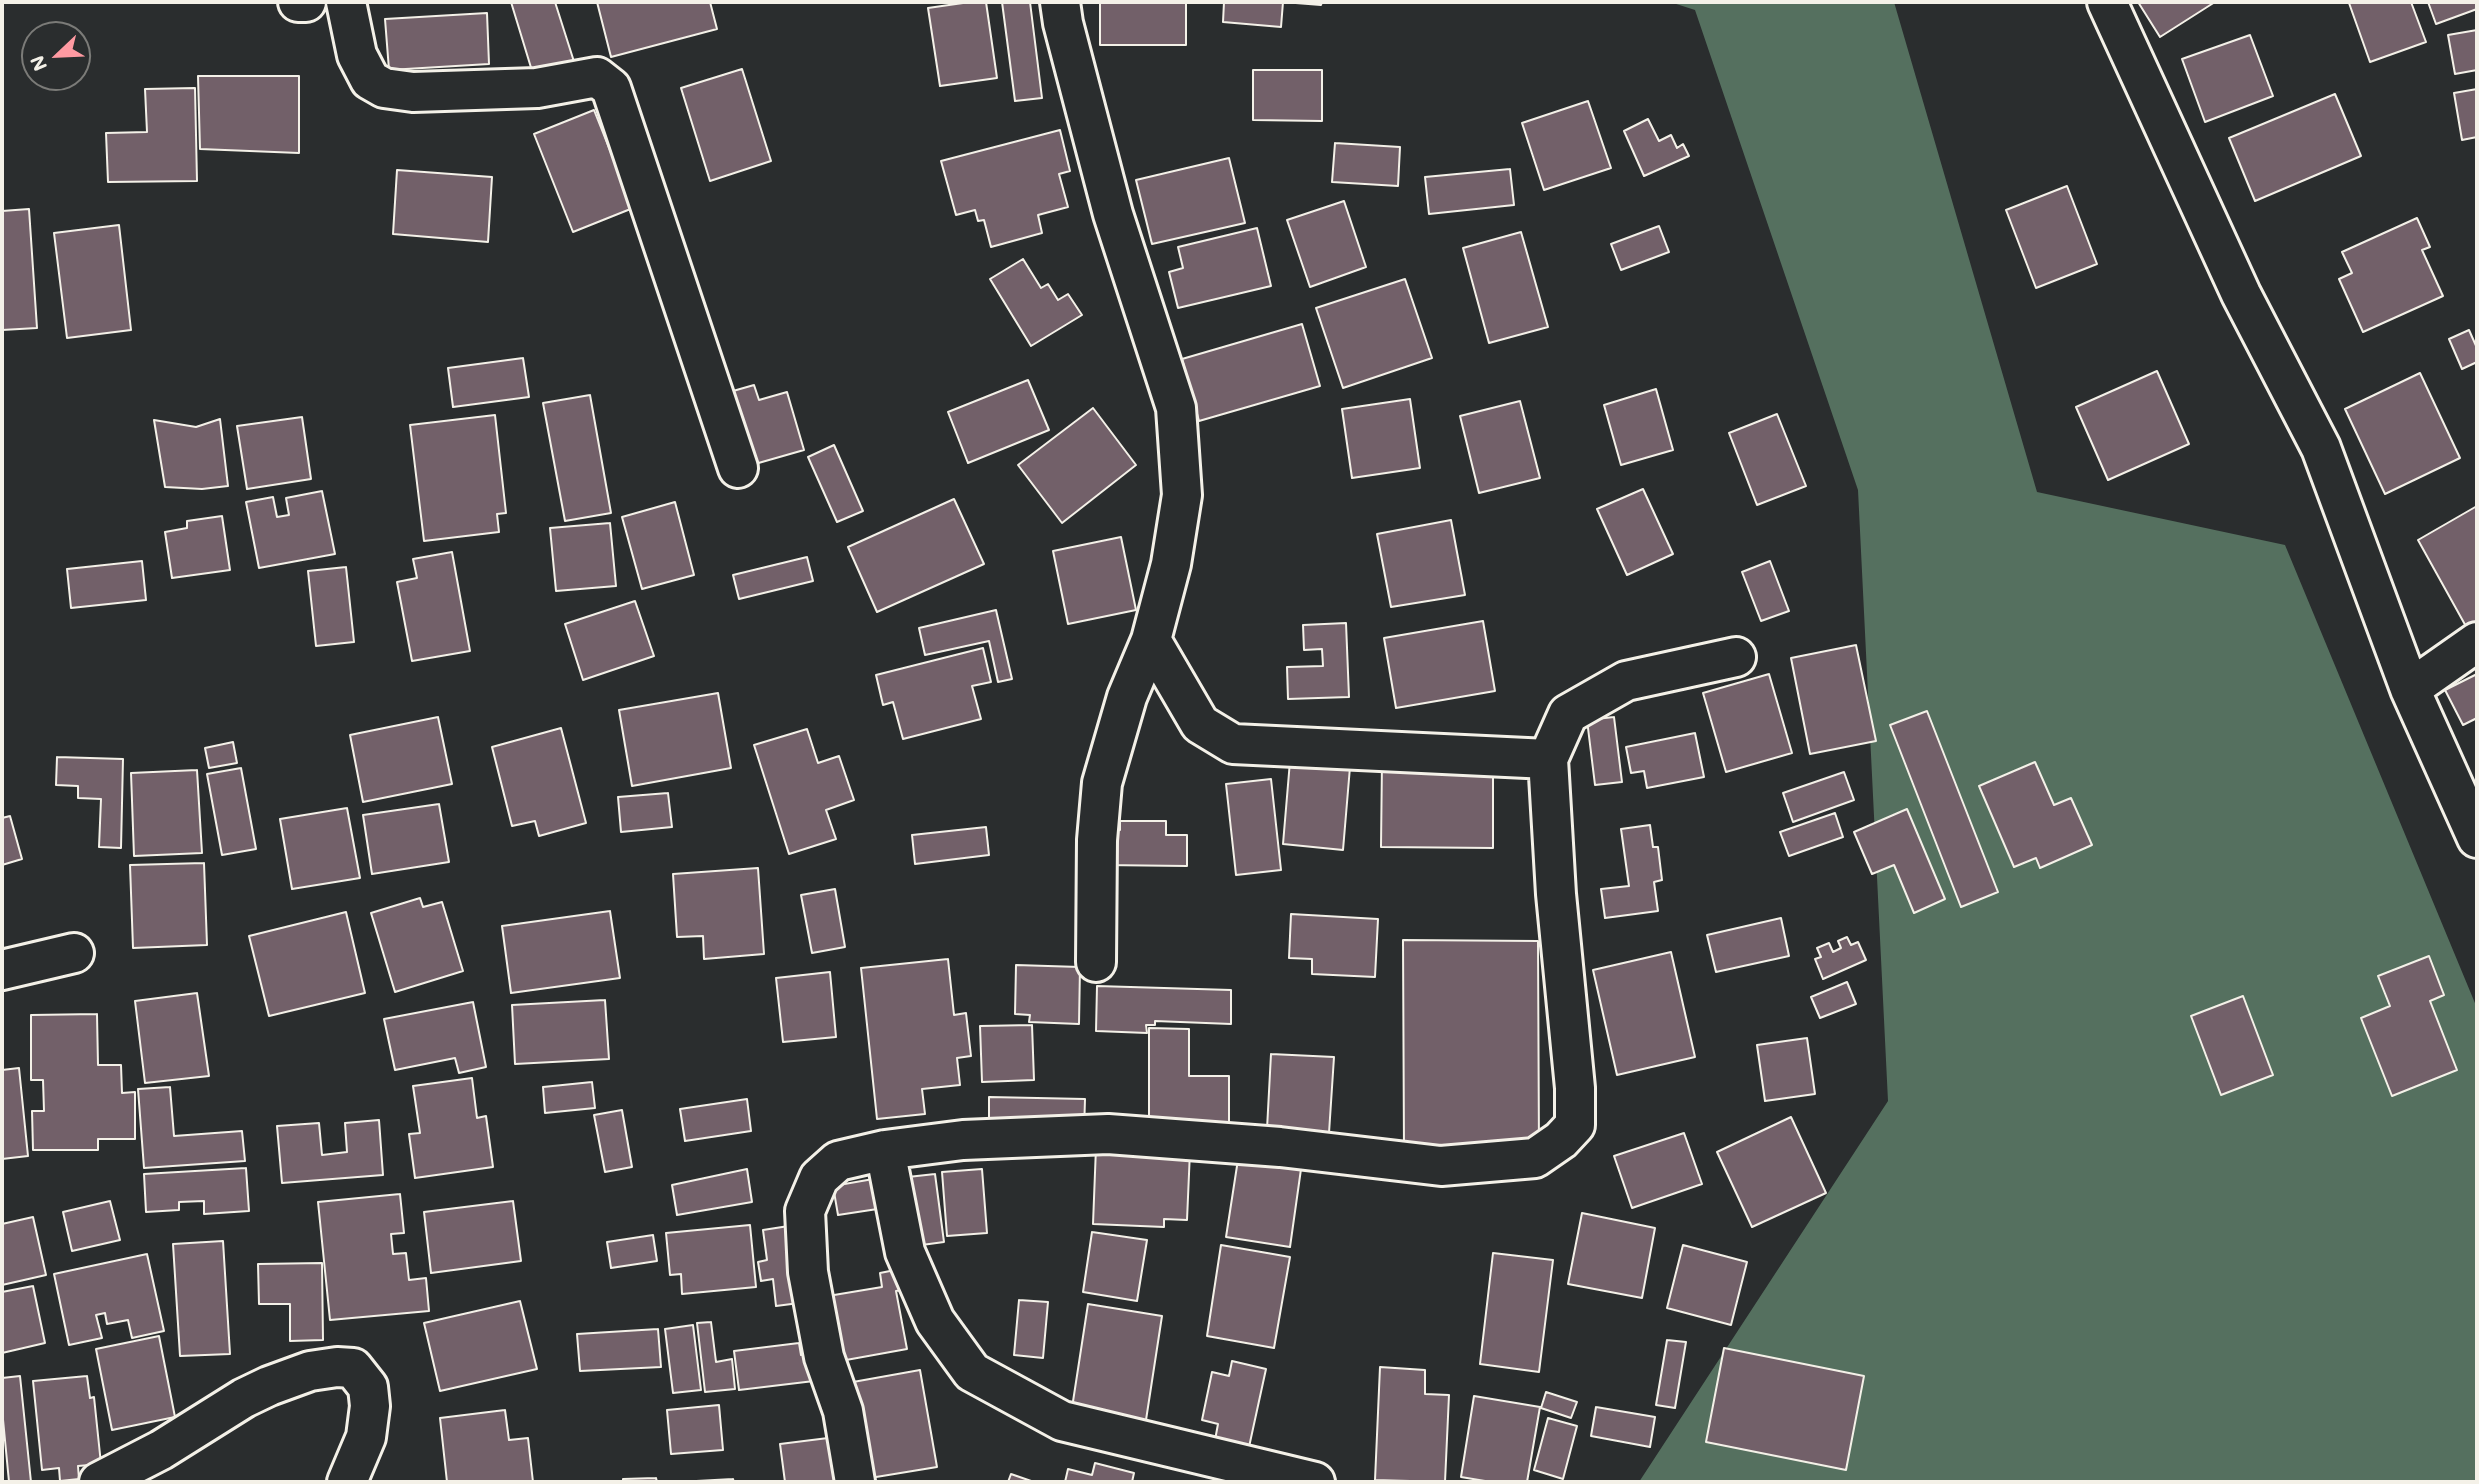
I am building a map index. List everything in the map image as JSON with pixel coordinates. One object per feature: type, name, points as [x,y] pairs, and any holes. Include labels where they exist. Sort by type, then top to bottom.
[{"type":"street","points":[[298,2],[306,2]]},
{"type":"street","points":[[346,2],[357,55],[370,79],[384,88],[413,92],[537,88],[597,77],[611,88],[738,468]]},
{"type":"street","points":[[1060,2],[1063,23],[1113,214],[1177,408],[1182,495],[1171,564],[1151,640],[1128,697],[1102,783],[1097,840],[1096,961]]},
{"type":"street","points":[[2107,2],[2241,294],[2321,449],[2410,689],[2477,838]]},
{"type":"street","points":[[1151,640],[1200,724],[1233,744],[1548,760]]},
{"type":"street","points":[[2410,689],[2477,642]]},
{"type":"street","points":[[855,1482],[842,1411],[824,1357],[808,1272],[805,1210],[819,1178],[838,1161],[885,1150],[963,1140],[1108,1134],[1280,1147],[1441,1166],[1535,1158],[1561,1140],[1575,1125],[1575,1088],[1556,894],[1548,760],[1568,714],[1626,681],[1736,657]]},
{"type":"street","points":[[2,970],[74,953]]},
{"type":"street","points":[[885,1150],[905,1252],[935,1321],[972,1372],[1062,1421],[1315,1482]]},
{"type":"street","points":[[99,1482],[161,1450],[244,1398],[310,1371],[337,1367],[354,1368],[368,1387],[370,1406],[366,1437],[347,1482]]},
{"type":"green space","points":[[1670,2],[1894,2],[2037,492],[2285,545],[2477,1008],[2477,1482],[1639,1482],[1888,1101],[1858,490],[1695,10]]},
{"type":"building","points":[[511,2],[555,2],[577,71],[536,84]]},
{"type":"building","points":[[597,2],[710,2],[717,29],[611,57]]},
{"type":"building","points":[[986,2],[997,78],[940,86],[928,8]]},
{"type":"building","points":[[1002,2],[1030,2],[1042,98],[1015,101]]},
{"type":"building","points":[[1100,2],[1186,2],[1186,45],[1100,45]]},
{"type":"building","points":[[1224,2],[1283,2],[1281,27],[1223,22]]},
{"type":"building","points":[[1283,2],[1322,2],[1321,5]]},
{"type":"building","points":[[2138,2],[2215,2],[2160,37]]},
{"type":"building","points":[[2411,2],[2426,42],[2370,62],[2349,3]]},
{"type":"building","points":[[2428,2],[2477,2],[2477,9],[2436,24]]},
{"type":"building","points":[[487,13],[489,64],[389,70],[385,19]]},
{"type":"building","points":[[2477,30],[2477,70],[2455,74],[2448,35]]},
{"type":"building","points":[[2250,35],[2273,96],[2205,122],[2182,59]]},
{"type":"building","points":[[742,69],[771,161],[710,181],[681,88]]},
{"type":"building","points":[[1253,70],[1322,70],[1322,121],[1253,120]]},
{"type":"building","points":[[198,76],[299,76],[299,153],[200,149]]},
{"type":"building","points":[[195,88],[197,181],[108,182],[106,133],[147,132],[145,89]]},
{"type":"building","points":[[2477,89],[2477,137],[2462,140],[2454,93]]},
{"type":"building","points":[[2335,94],[2361,156],[2255,201],[2229,138]]},
{"type":"building","points":[[1588,101],[1611,168],[1544,190],[1522,123]]},
{"type":"building","points":[[594,110],[633,208],[573,232],[534,134]]},
{"type":"building","points":[[1648,119],[1659,141],[1671,135],[1677,148],[1683,144],[1689,156],[1644,176],[1624,131]]},
{"type":"building","points":[[1060,130],[1070,171],[1059,174],[1068,207],[1038,215],[1042,233],[991,247],[984,220],[978,221],[975,210],[956,215],[941,161]]},
{"type":"building","points":[[1335,143],[1400,147],[1398,186],[1332,182]]},
{"type":"building","points":[[1229,158],[1245,223],[1152,244],[1136,180]]},
{"type":"building","points":[[1510,169],[1514,205],[1429,214],[1425,177]]},
{"type":"building","points":[[397,170],[492,177],[488,242],[393,234]]},
{"type":"building","points":[[2067,186],[2097,264],[2036,288],[2006,210]]},
{"type":"building","points":[[1344,201],[1366,267],[1310,287],[1287,220]]},
{"type":"building","points":[[29,209],[37,328],[2,330],[2,211]]},
{"type":"building","points":[[2417,218],[2430,247],[2422,250],[2443,296],[2363,332],[2339,279],[2352,273],[2342,252]]},
{"type":"building","points":[[119,225],[131,330],[67,338],[54,233]]},
{"type":"building","points":[[1659,226],[1669,252],[1621,270],[1611,244]]},
{"type":"building","points":[[1257,228],[1271,286],[1178,308],[1169,272],[1183,268],[1178,247]]},
{"type":"building","points":[[1521,232],[1548,327],[1489,343],[1463,248]]},
{"type":"building","points":[[1023,259],[1041,288],[1048,284],[1058,300],[1068,294],[1082,315],[1031,346],[990,279]]},
{"type":"building","points":[[1405,279],[1432,358],[1343,388],[1316,308]]},
{"type":"building","points":[[1302,324],[1320,386],[1199,421],[1182,359]]},
{"type":"building","points":[[2469,330],[2477,348],[2477,362],[2462,369],[2449,339]]},
{"type":"building","points":[[523,358],[529,397],[453,407],[448,368]]},
{"type":"building","points":[[2157,371],[2189,444],[2108,480],[2076,407]]},
{"type":"building","points":[[2420,373],[2460,458],[2385,494],[2345,409]]},
{"type":"building","points":[[1028,380],[1049,430],[968,463],[948,412]]},
{"type":"building","points":[[754,385],[759,400],[787,392],[804,450],[748,466],[726,393]]},
{"type":"building","points":[[1656,389],[1673,450],[1621,465],[1604,405]]},
{"type":"building","points":[[590,395],[611,513],[565,521],[543,403]]},
{"type":"building","points":[[1410,399],[1420,468],[1352,478],[1342,409]]},
{"type":"building","points":[[1520,401],[1540,478],[1479,493],[1460,416]]},
{"type":"building","points":[[1093,408],[1136,465],[1062,523],[1018,465]]},
{"type":"building","points":[[1777,414],[1806,486],[1757,505],[1729,433]]},
{"type":"building","points":[[495,415],[506,513],[497,514],[499,532],[424,541],[410,425]]},
{"type":"building","points":[[302,417],[311,479],[247,489],[237,426]]},
{"type":"building","points":[[220,419],[228,486],[202,489],[165,487],[154,420],[196,427]]},
{"type":"building","points":[[834,445],[863,511],[837,522],[808,457]]},
{"type":"building","points":[[1643,489],[1673,554],[1627,575],[1597,509]]},
{"type":"building","points":[[322,491],[335,554],[259,568],[246,502],[273,497],[277,517],[289,515],[286,498]]},
{"type":"building","points":[[954,499],[984,564],[877,612],[848,547]]},
{"type":"building","points":[[675,502],[694,575],[642,589],[622,517]]},
{"type":"building","points":[[2477,506],[2477,625],[2468,630],[2418,540]]},
{"type":"building","points":[[222,516],[230,570],[172,578],[165,532],[187,528],[187,521]]},
{"type":"building","points":[[1451,520],[1465,595],[1391,607],[1377,534]]},
{"type":"building","points":[[610,523],[616,586],[556,591],[550,528]]},
{"type":"building","points":[[1121,537],[1136,610],[1068,624],[1053,551]]},
{"type":"building","points":[[452,552],[470,651],[412,661],[397,582],[417,578],[413,559]]},
{"type":"building","points":[[807,557],[813,581],[739,599],[733,575]]},
{"type":"building","points":[[142,561],[146,600],[71,608],[67,569]]},
{"type":"building","points":[[1770,561],[1789,611],[1761,621],[1742,572]]},
{"type":"building","points":[[346,567],[354,642],[316,646],[308,571]]},
{"type":"building","points":[[635,601],[654,656],[583,680],[565,624]]},
{"type":"building","points":[[996,610],[1012,679],[998,682],[989,641],[925,655],[919,628]]},
{"type":"building","points":[[1483,621],[1495,691],[1396,708],[1384,638]]},
{"type":"building","points":[[1346,623],[1349,697],[1288,699],[1287,667],[1323,666],[1322,649],[1304,650],[1303,625]]},
{"type":"building","points":[[1856,645],[1876,741],[1810,754],[1791,658]]},
{"type":"building","points":[[983,648],[991,682],[972,686],[981,719],[903,739],[893,702],[883,705],[876,675]]},
{"type":"building","points":[[1769,674],[1792,753],[1726,772],[1703,693]]},
{"type":"building","points":[[2477,674],[2477,718],[2463,725],[2445,690]]},
{"type":"building","points":[[718,693],[731,768],[632,786],[619,710]]},
{"type":"building","points":[[1927,711],[1998,892],[1961,907],[1890,725]]},
{"type":"building","points":[[438,717],[452,784],[363,802],[350,735]]},
{"type":"building","points":[[1614,717],[1622,782],[1595,785],[1587,720]]},
{"type":"building","points":[[561,728],[586,823],[539,836],[535,821],[512,826],[492,747]]},
{"type":"building","points":[[807,729],[818,763],[839,756],[854,800],[826,810],[836,839],[789,854],[754,745]]},
{"type":"building","points":[[1695,733],[1704,777],[1647,788],[1644,771],[1631,773],[1626,747]]},
{"type":"building","points":[[233,742],[237,763],[209,768],[205,748]]},
{"type":"building","points":[[57,757],[123,759],[121,848],[99,847],[101,799],[78,798],[78,786],[56,785]]},
{"type":"building","points":[[1382,760],[1493,761],[1493,848],[1381,847]]},
{"type":"building","points":[[1290,761],[1350,767],[1343,850],[1283,844]]},
{"type":"building","points":[[2035,762],[2054,805],[2071,798],[2092,845],[2040,868],[2036,858],[2014,867],[1979,786]]},
{"type":"building","points":[[241,768],[256,849],[222,855],[207,774]]},
{"type":"building","points":[[197,770],[202,853],[134,856],[131,773]]},
{"type":"building","points":[[1844,772],[1854,800],[1793,822],[1783,793]]},
{"type":"building","points":[[1271,779],[1281,870],[1236,875],[1226,784]]},
{"type":"building","points":[[668,793],[672,827],[621,832],[618,797]]},
{"type":"building","points":[[439,804],[449,862],[372,874],[363,815]]},
{"type":"building","points":[[347,808],[360,878],[292,889],[280,819]]},
{"type":"building","points":[[1907,809],[1945,899],[1914,913],[1894,865],[1872,874],[1854,832]]},
{"type":"building","points":[[1835,813],[1843,837],[1789,856],[1780,832]]},
{"type":"building","points":[[10,816],[22,859],[2,865],[2,818]]},
{"type":"building","points":[[1120,821],[1166,821],[1166,835],[1187,835],[1187,866],[1102,865],[1103,831],[1120,830]]},
{"type":"building","points":[[1650,825],[1653,847],[1658,847],[1662,880],[1654,882],[1658,911],[1605,918],[1601,889],[1629,886],[1621,829]]},
{"type":"building","points":[[986,827],[989,855],[915,864],[912,835]]},
{"type":"building","points":[[204,863],[207,945],[133,948],[130,865]]},
{"type":"building","points":[[758,868],[764,954],[704,959],[703,936],[677,937],[673,874]]},
{"type":"building","points":[[835,889],[845,947],[812,953],[801,895]]},
{"type":"building","points":[[420,898],[423,907],[442,902],[463,971],[395,992],[371,913]]},
{"type":"building","points":[[610,911],[620,978],[511,993],[502,926]]},
{"type":"building","points":[[346,912],[365,993],[269,1016],[249,936]]},
{"type":"building","points":[[1291,914],[1378,919],[1375,977],[1312,974],[1312,959],[1289,958]]},
{"type":"building","points":[[1781,918],[1789,956],[1716,972],[1707,935]]},
{"type":"building","points":[[1847,937],[1851,945],[1858,942],[1866,960],[1823,979],[1815,959],[1821,957],[1817,948],[1829,943],[1833,952],[1841,948],[1838,941]]},
{"type":"building","points":[[1403,940],[1538,941],[1539,1152],[1404,1151]]},
{"type":"building","points":[[1671,952],[1695,1057],[1617,1075],[1593,970]]},
{"type":"building","points":[[2429,956],[2444,995],[2430,1001],[2457,1070],[2392,1096],[2361,1018],[2390,1006],[2378,976]]},
{"type":"building","points":[[948,959],[954,1015],[966,1013],[971,1056],[957,1058],[960,1085],[922,1089],[925,1114],[877,1119],[861,968]]},
{"type":"building","points":[[1016,965],[1080,967],[1079,1024],[1029,1022],[1030,1015],[1015,1014]]},
{"type":"building","points":[[830,972],[836,1037],[783,1042],[776,978]]},
{"type":"building","points":[[1847,982],[1856,1004],[1820,1018],[1811,997]]},
{"type":"building","points":[[1097,986],[1231,990],[1231,1024],[1155,1021],[1155,1025],[1146,1025],[1147,1033],[1096,1031]]},
{"type":"building","points":[[197,993],[209,1076],[145,1083],[135,1001]]},
{"type":"building","points":[[2243,996],[2273,1075],[2221,1095],[2191,1016]]},
{"type":"building","points":[[605,1000],[609,1059],[515,1064],[512,1005]]},
{"type":"building","points":[[473,1002],[486,1067],[459,1073],[455,1058],[395,1070],[384,1019]]},
{"type":"building","points":[[97,1014],[98,1065],[121,1065],[122,1093],[135,1092],[135,1139],[98,1139],[98,1150],[33,1150],[32,1111],[44,1111],[43,1080],[31,1080],[31,1015]]},
{"type":"building","points":[[1032,1025],[1034,1080],[982,1082],[980,1026]]},
{"type":"building","points":[[1149,1028],[1189,1029],[1189,1076],[1229,1076],[1229,1128],[1183,1128],[1183,1119],[1149,1119]]},
{"type":"building","points":[[1807,1038],[1815,1094],[1765,1101],[1757,1045]]},
{"type":"building","points":[[1271,1054],[1334,1057],[1329,1133],[1267,1129]]},
{"type":"building","points":[[19,1068],[28,1156],[2,1159],[2,1070]]},
{"type":"building","points":[[472,1078],[477,1118],[486,1116],[493,1167],[415,1178],[409,1134],[420,1133],[413,1086]]},
{"type":"building","points":[[592,1082],[595,1108],[545,1113],[543,1087]]},
{"type":"building","points":[[170,1087],[174,1136],[242,1131],[245,1161],[144,1168],[138,1089]]},
{"type":"building","points":[[989,1097],[1085,1099],[1084,1132],[989,1130]]},
{"type":"building","points":[[747,1099],[751,1131],[685,1141],[680,1109]]},
{"type":"building","points":[[622,1110],[632,1167],[605,1172],[594,1115]]},
{"type":"building","points":[[1791,1117],[1826,1193],[1752,1227],[1717,1152]]},
{"type":"building","points":[[379,1120],[383,1175],[282,1183],[277,1126],[319,1123],[322,1155],[347,1152],[345,1123]]},
{"type":"building","points":[[1684,1133],[1702,1184],[1632,1208],[1614,1156]]},
{"type":"building","points":[[1096,1147],[1190,1151],[1187,1220],[1164,1219],[1164,1227],[1093,1224]]},
{"type":"building","points":[[1239,1153],[1302,1162],[1290,1247],[1226,1237]]},
{"type":"building","points":[[246,1168],[249,1211],[204,1214],[204,1201],[179,1202],[179,1210],[146,1212],[144,1174]]},
{"type":"building","points":[[747,1169],[752,1202],[677,1215],[672,1185]]},
{"type":"building","points":[[982,1169],[987,1233],[947,1236],[942,1172]]},
{"type":"building","points":[[935,1174],[944,1242],[907,1247],[899,1178]]},
{"type":"building","points":[[879,1178],[884,1208],[838,1215],[833,1186]]},
{"type":"building","points":[[400,1194],[404,1233],[391,1234],[393,1254],[406,1253],[409,1280],[426,1278],[429,1311],[330,1320],[318,1202]]},
{"type":"building","points":[[110,1201],[120,1240],[72,1251],[63,1212]]},
{"type":"building","points":[[513,1201],[521,1261],[431,1273],[424,1212]]},
{"type":"building","points":[[1582,1213],[1655,1228],[1642,1298],[1568,1284]]},
{"type":"building","points":[[33,1217],[46,1275],[2,1285],[2,1224]]},
{"type":"building","points":[[750,1225],[756,1287],[682,1294],[681,1274],[670,1275],[666,1233]]},
{"type":"building","points":[[795,1225],[807,1302],[776,1306],[773,1279],[761,1281],[758,1262],[767,1260],[763,1230]]},
{"type":"building","points":[[1092,1232],[1147,1240],[1137,1301],[1083,1292]]},
{"type":"building","points":[[653,1235],[657,1261],[611,1268],[607,1242]]},
{"type":"building","points":[[223,1241],[230,1354],[180,1356],[173,1244]]},
{"type":"building","points":[[1221,1245],[1290,1257],[1274,1348],[1207,1336]]},
{"type":"building","points":[[1683,1245],[1747,1262],[1731,1325],[1667,1308]]},
{"type":"building","points":[[1493,1253],[1553,1260],[1539,1372],[1480,1364]]},
{"type":"building","points":[[147,1254],[164,1331],[132,1338],[128,1320],[107,1324],[105,1313],[96,1315],[102,1338],[69,1345],[54,1274]]},
{"type":"building","points":[[322,1263],[323,1340],[290,1341],[290,1304],[259,1304],[258,1264]]},
{"type":"building","points":[[900,1269],[903,1290],[896,1291],[907,1349],[835,1362],[822,1297],[882,1287],[880,1273]]},
{"type":"building","points":[[33,1286],[45,1343],[2,1353],[2,1292]]},
{"type":"building","points":[[1019,1300],[1048,1302],[1043,1358],[1014,1355]]},
{"type":"building","points":[[520,1301],[537,1369],[440,1391],[424,1323]]},
{"type":"building","points":[[1088,1304],[1162,1316],[1144,1433],[1070,1421]]},
{"type":"building","points":[[711,1322],[716,1362],[732,1359],[735,1389],[705,1392],[697,1323]]},
{"type":"building","points":[[693,1325],[701,1390],[673,1393],[665,1329]]},
{"type":"building","points":[[658,1329],[661,1367],[580,1371],[577,1334]]},
{"type":"building","points":[[159,1336],[175,1417],[112,1430],[96,1349]]},
{"type":"building","points":[[1667,1340],[1686,1342],[1675,1408],[1656,1405]]},
{"type":"building","points":[[799,1343],[801,1355],[811,1354],[814,1381],[739,1390],[734,1351]]},
{"type":"building","points":[[1724,1348],[1864,1376],[1846,1470],[1706,1442]]},
{"type":"building","points":[[1232,1361],[1266,1369],[1249,1447],[1215,1440],[1218,1424],[1202,1420],[1212,1372],[1229,1376]]},
{"type":"building","points":[[1380,1367],[1425,1370],[1425,1394],[1449,1395],[1445,1482],[1375,1480]]},
{"type":"building","points":[[920,1370],[937,1467],[870,1478],[853,1382]]},
{"type":"building","points":[[20,1376],[31,1482],[9,1482],[2,1378]]},
{"type":"building","points":[[87,1376],[90,1398],[94,1397],[101,1464],[78,1466],[79,1479],[60,1481],[59,1468],[42,1470],[33,1381]]},
{"type":"building","points":[[1546,1392],[1577,1402],[1571,1418],[1541,1408]]},
{"type":"building","points":[[1474,1396],[1540,1407],[1527,1482],[1491,1482],[1461,1477]]},
{"type":"building","points":[[719,1405],[723,1450],[671,1454],[667,1410]]},
{"type":"building","points":[[1596,1407],[1655,1417],[1650,1447],[1591,1436]]},
{"type":"building","points":[[505,1410],[509,1440],[528,1438],[533,1482],[447,1482],[440,1418]]},
{"type":"building","points":[[1548,1418],[1577,1426],[1563,1479],[1534,1470]]},
{"type":"building","points":[[844,1436],[850,1482],[785,1482],[780,1444]]},
{"type":"building","points":[[1095,1463],[1134,1473],[1132,1482],[1065,1482],[1068,1469],[1092,1475]]},
{"type":"building","points":[[1011,1474],[1034,1482],[1008,1482]]},
{"type":"building","points":[[656,1478],[657,1482],[623,1482],[623,1479]]},
{"type":"building","points":[[733,1479],[734,1482],[678,1482]]}]
